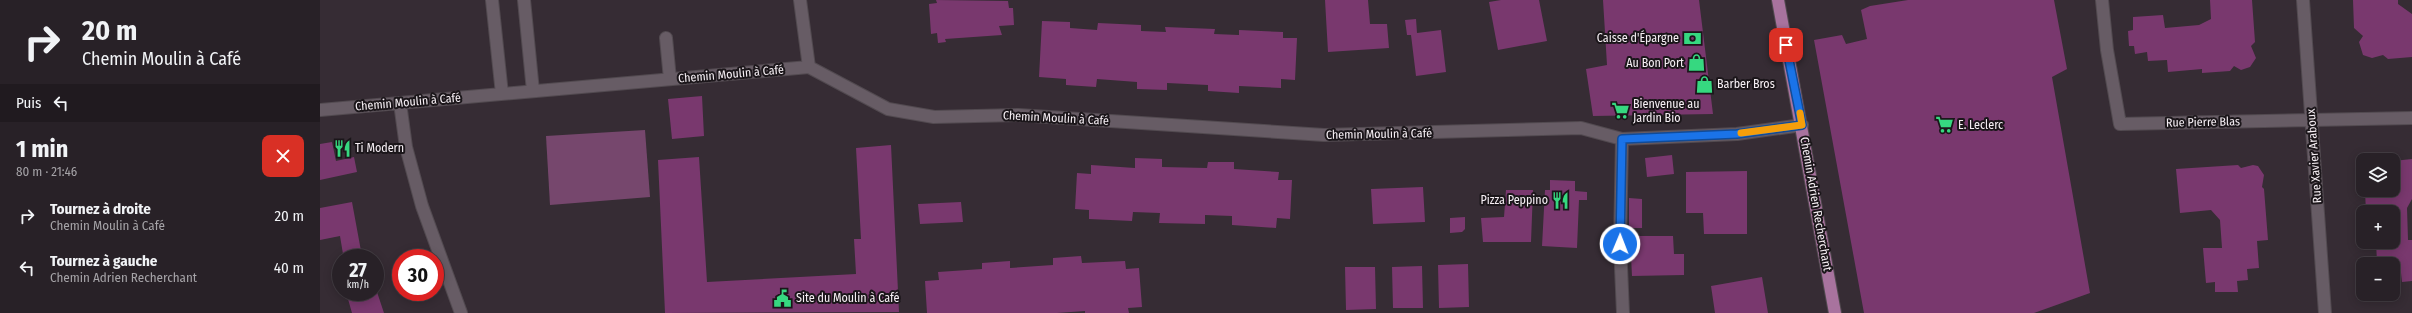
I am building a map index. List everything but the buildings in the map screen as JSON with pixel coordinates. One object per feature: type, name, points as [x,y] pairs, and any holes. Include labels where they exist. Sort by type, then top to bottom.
[{"type":"main road","name":"Chemin Adrien Recherchant","points":[[1778,0],[1802,125],[1835,313]]},
{"type":"street","points":[[492,0],[502,94]]},
{"type":"street","points":[[524,0],[533,91]]},
{"type":"street","points":[[800,0],[809,67]]},
{"type":"street","name":"Rue Pierre Blas","points":[[2102,0],[2107,50],[2120,124],[2412,118]]},
{"type":"street","name":"Rue Xavier Araboux","points":[[2303,0],[2325,313]]},
{"type":"street","points":[[666,38],[670,79]]},
{"type":"street","name":"Chemin Moulin à Café","points":[[320,110],[809,67],[888,110],[934,117],[1018,115],[1324,135],[1580,128],[1622,139],[1737,134],[1802,125]]},
{"type":"street","points":[[400,103],[406,147],[422,206],[461,313]]},
{"type":"street","points":[[1622,139],[1620,244],[1623,313]]},
{"type":"shaded area","points":[[645,130],[650,197],[550,205],[546,136]]},
{"type":"slow traffic","points":[[1741,133],[1802,125],[1800,113]]},
{"type":"place","name":"Caisse d'Épargne","points":[[1692,38]]},
{"type":"place","name":"Au Bon Port","points":[[1697,63]]},
{"type":"place","name":"Barber Bros","points":[[1704,84]]},
{"type":"place","name":"Bienvenue au Jardin Bio","points":[[1620,111]]},
{"type":"place","name":"E. Leclerc","points":[[1945,125]]},
{"type":"place","name":"Ti Modern","points":[[342,148]]},
{"type":"place","name":"Pizza Peppino","points":[[1561,200]]},
{"type":"place","name":"Site du Moulin à Café","points":[[783,298]]},
{"type":"route","points":[[1620,244],[1622,139],[1737,134],[1802,125],[1786,45]]}]
